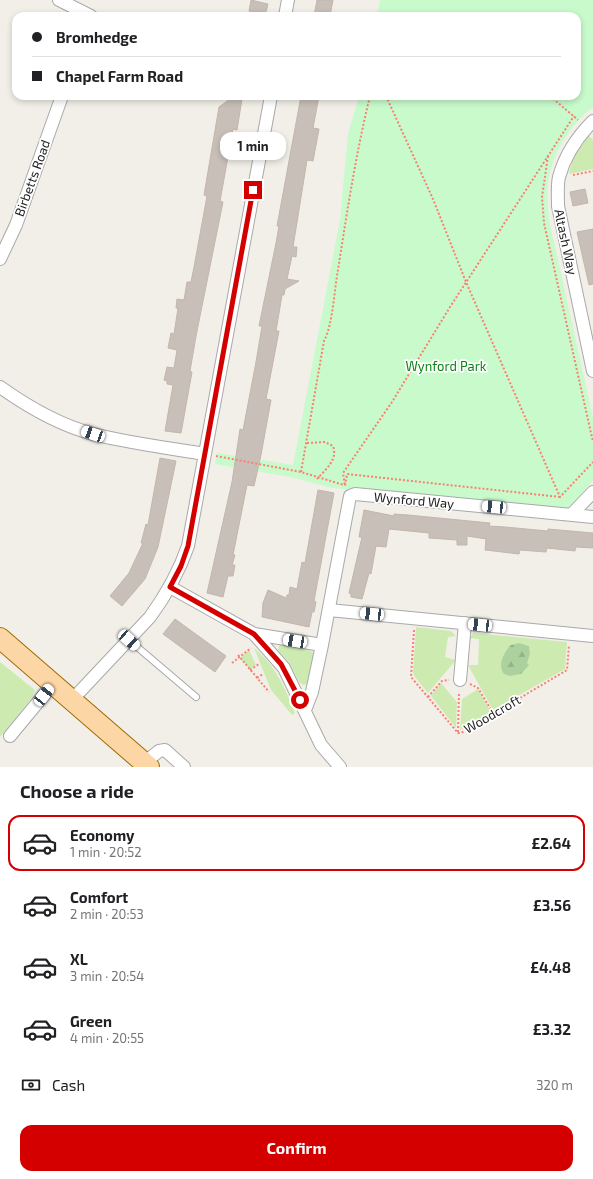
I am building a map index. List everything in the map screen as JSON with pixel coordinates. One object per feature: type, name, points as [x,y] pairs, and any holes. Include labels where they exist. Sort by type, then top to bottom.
[{"type":"main road","points":[[0,638],[146,765]]},
{"type":"street","points":[[59,0],[83,12]]},
{"type":"street","points":[[286,12],[288,0]]},
{"type":"street","name":"Birbetts Road","points":[[0,259],[16,225],[61,100]]},
{"type":"street","points":[[71,701],[150,617],[170,587],[181,566],[188,546],[270,100]]},
{"type":"street","name":"Altash Way","points":[[589,125],[575,141],[558,178],[558,206],[593,371]]},
{"type":"street","points":[[0,387],[28,407],[63,423],[93,434],[205,454]]},
{"type":"street","points":[[572,514],[593,492]]},
{"type":"street","name":"Wynford Way","points":[[329,610],[350,496],[355,494],[593,517]]},
{"type":"street","points":[[170,587],[254,634],[284,668],[321,745],[340,767]]},
{"type":"street","points":[[305,710],[312,692],[329,610],[593,636]]},
{"type":"street","points":[[460,680],[465,623]]},
{"type":"street","points":[[254,634],[322,645]]},
{"type":"street","points":[[10,736],[53,684]]},
{"type":"street","points":[[146,765],[159,751],[165,750],[184,767]]},
{"type":"lane","points":[[129,640],[196,697]]},
{"type":"path","points":[[301,472],[324,341],[330,329],[331,310],[346,220],[369,100]]},
{"type":"path","points":[[388,100],[433,199],[466,282],[560,497]]},
{"type":"path","points":[[555,100],[574,116],[589,125]]},
{"type":"path","points":[[348,490],[345,486],[343,473],[392,402],[466,282],[574,116]]},
{"type":"path","points":[[548,155],[543,190],[544,223],[593,442]]},
{"type":"path","points":[[558,178],[593,171]]},
{"type":"path","points":[[307,443],[325,442],[333,446],[335,452],[334,459],[317,479]]},
{"type":"path","points":[[205,454],[301,472],[317,479],[345,486]]},
{"type":"path","points":[[560,497],[593,462]]},
{"type":"path","points":[[345,486],[347,474],[560,497]]},
{"type":"path","name":"Woodcroft","points":[[415,619],[411,677],[458,733],[462,733],[567,670],[569,639],[571,634]]},
{"type":"path","points":[[232,663],[238,656],[251,648]]},
{"type":"path","points":[[238,656],[269,692]]},
{"type":"path","points":[[250,670],[258,664]]},
{"type":"path","points":[[257,678],[263,674]]},
{"type":"path","points":[[458,733],[460,680]]},
{"type":"green space","name":"Wynford Park","points":[[380,0],[593,0],[593,107],[585,113],[571,129],[560,147],[551,167],[548,188],[550,224],[593,417],[593,480],[569,509],[332,488],[290,477],[215,464],[217,453],[293,465],[340,220],[348,134],[358,100],[581,100],[581,12],[378,12]]},
{"type":"green space","points":[[588,135],[593,140],[593,169],[569,174],[574,155]]},
{"type":"green space","points":[[416,627],[451,631],[456,636],[448,637],[445,657],[456,660],[428,693],[414,676],[413,672]]},
{"type":"green space","points":[[473,633],[567,642],[565,669],[493,710],[468,665],[478,665],[479,639],[470,638]]},
{"type":"green space","points":[[280,643],[305,648],[316,657],[309,684],[303,685],[299,682],[289,662],[278,650]]},
{"type":"green space","points":[[519,643],[529,646],[530,654],[527,663],[529,665],[521,674],[510,676],[504,674],[501,667],[502,659],[511,645]]},
{"type":"green space","points":[[254,648],[268,662],[279,678],[295,713],[292,715],[271,690]]},
{"type":"green space","points":[[249,650],[256,665],[250,669],[240,658]]},
{"type":"green space","points":[[0,662],[35,690],[31,699],[0,737]]},
{"type":"green space","points":[[441,683],[457,702],[456,728],[431,696]]},
{"type":"green space","points":[[478,689],[491,712],[460,730],[462,699]]},
{"type":"building","points":[[251,0],[268,4],[266,12],[249,11]]},
{"type":"building","points":[[317,0],[333,0],[331,12],[315,12]]},
{"type":"building","points":[[229,100],[242,100],[237,130],[233,129],[220,201],[223,202],[196,336],[190,371],[192,372],[181,433],[165,431],[173,385],[167,384],[167,381],[164,380],[167,367],[174,368],[177,350],[168,348],[171,333],[174,334],[178,308],[176,308],[177,299],[184,300],[187,282],[191,282],[207,196],[204,195],[219,107]]},
{"type":"building","points":[[300,100],[318,100],[313,128],[319,129],[313,161],[307,160],[293,247],[297,247],[296,257],[292,256],[287,279],[299,281],[285,289],[284,295],[282,295],[276,331],[279,331],[266,399],[271,400],[261,455],[254,486],[247,485],[233,555],[235,555],[232,565],[235,565],[233,576],[228,576],[223,597],[207,593],[232,482],[240,429],[243,430],[256,362],[262,326],[259,326],[276,243],[279,226],[277,226]]},
{"type":"building","points":[[585,189],[588,203],[573,206],[570,192]]},
{"type":"building","points":[[593,229],[593,284],[589,285],[577,232]]},
{"type":"building","points":[[160,458],[176,461],[158,547],[145,579],[122,606],[110,596],[129,573],[143,543],[141,543],[146,524],[148,525]]},
{"type":"building","points":[[318,490],[334,493],[314,601],[316,602],[309,627],[262,617],[263,603],[268,590],[286,598],[287,595],[289,595],[290,587],[297,589],[302,562],[305,563]]},
{"type":"building","points":[[364,510],[394,516],[394,514],[408,515],[490,523],[489,526],[593,533],[593,548],[576,547],[575,551],[547,548],[546,552],[520,550],[519,554],[485,550],[486,539],[467,536],[467,545],[457,545],[457,540],[429,538],[429,533],[389,529],[386,547],[376,546],[371,574],[369,573],[362,599],[351,597],[351,594],[349,593],[362,537],[359,537]]},
{"type":"building","points":[[175,619],[226,656],[215,672],[163,634]]},
{"type":"route","points":[[253,190],[188,546],[181,566],[170,587],[254,634],[277,659],[288,674],[300,700]]}]
